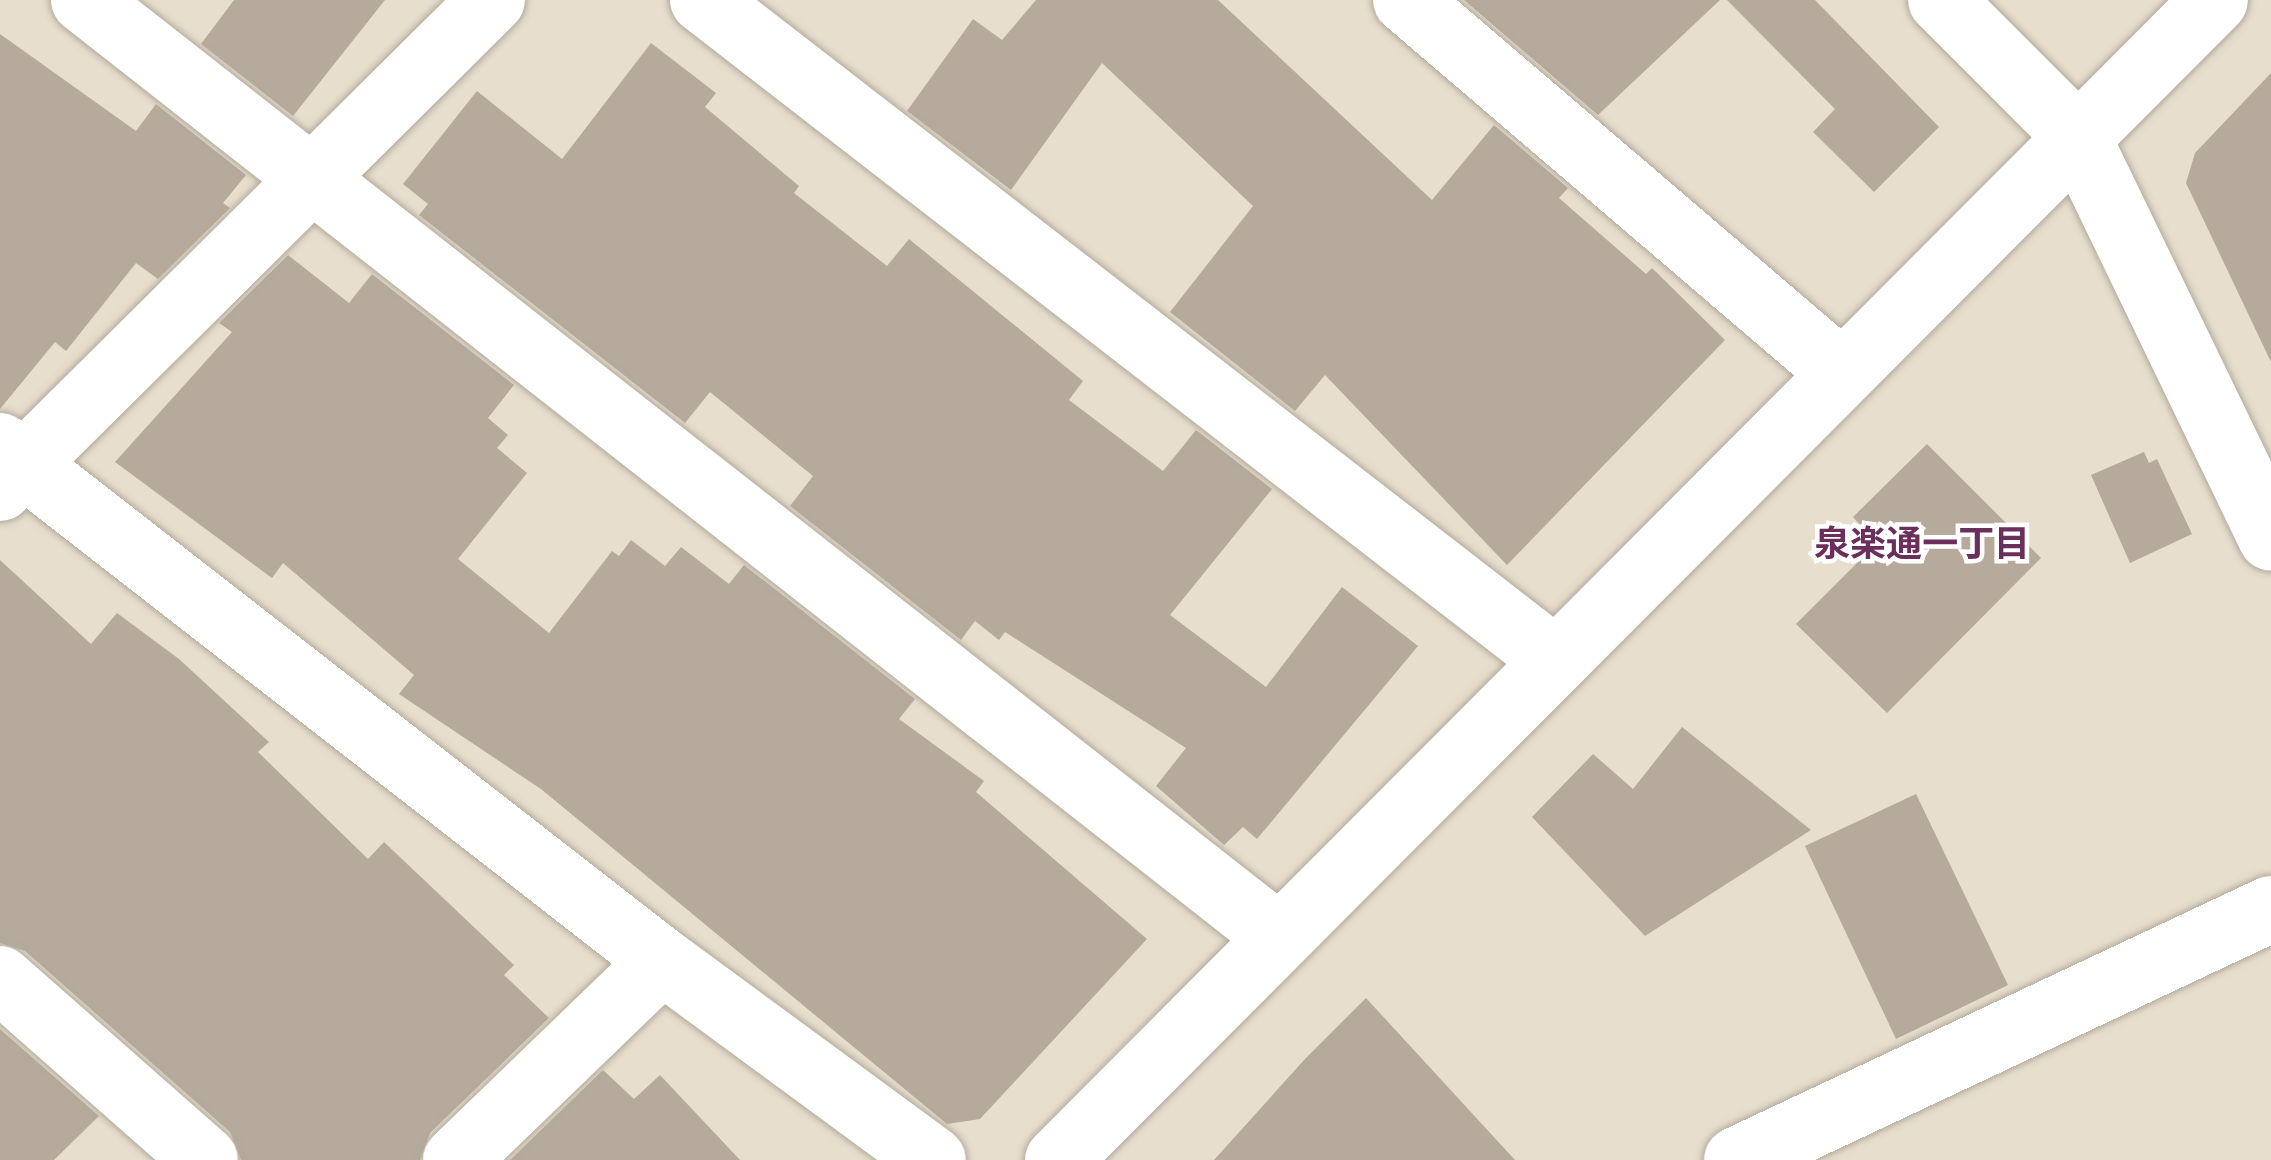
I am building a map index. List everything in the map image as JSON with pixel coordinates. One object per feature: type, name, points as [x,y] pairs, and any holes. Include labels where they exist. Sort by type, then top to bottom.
[{"type":"street","points":[[84,0],[1279,937]]},
{"type":"street","points":[[492,0],[314,178],[8,466],[933,1160]]},
{"type":"street","points":[[703,0],[1555,660]]},
{"type":"street","points":[[1406,0],[1842,373]]},
{"type":"street","points":[[1941,0],[2078,136],[2271,538]]},
{"type":"street","points":[[1058,1160],[2215,0]]},
{"type":"street","points":[[1737,1160],[2271,910]]},
{"type":"street","points":[[456,1160],[662,961]]},
{"type":"street","points":[[0,979],[205,1160]]},
{"type":"building","points":[[234,0],[385,0],[293,116],[201,44]]},
{"type":"building","points":[[1036,0],[1218,0],[1432,200],[1494,125],[1568,188],[1559,198],[1646,274],[1652,268],[1725,340],[1507,565],[1325,375],[1295,411],[1170,312],[1253,206],[1102,63],[1011,190],[907,111],[973,19],[1002,40]]},
{"type":"building","points":[[1464,0],[1720,0],[1598,115]]},
{"type":"building","points":[[1727,0],[1815,0],[1939,127],[1874,192],[1813,132],[1835,109]]},
{"type":"building","points":[[0,34],[136,131],[156,104],[246,175],[223,203],[230,208],[158,279],[136,263],[66,351],[55,342],[0,409]]},
{"type":"building","points":[[651,43],[716,93],[705,107],[799,186],[794,193],[887,266],[909,239],[1083,381],[1069,400],[1163,471],[1196,430],[1272,489],[1170,615],[1266,687],[1342,587],[1418,646],[1257,839],[1243,827],[1224,845],[1156,786],[1186,748],[1005,632],[999,640],[975,621],[961,640],[790,506],[813,476],[710,392],[685,423],[419,215],[428,204],[403,184],[477,91],[562,159]]},
{"type":"building","points":[[2271,73],[2271,362],[2186,183],[2195,153]]},
{"type":"building","points":[[288,255],[349,303],[372,274],[514,385],[488,418],[508,435],[497,448],[527,473],[458,559],[549,633],[612,551],[619,556],[631,540],[665,566],[681,547],[729,584],[744,565],[915,699],[899,719],[984,781],[976,792],[1147,939],[980,1119],[947,1124],[541,789],[399,694],[414,675],[283,563],[272,578],[115,462],[232,332],[219,323]]},
{"type":"building","points":[[1927,444],[2041,558],[1887,713],[1796,624],[1877,543],[1853,517]]},
{"type":"building","points":[[2144,452],[2149,463],[2157,459],[2192,534],[2130,563],[2091,475]]},
{"type":"building","points":[[0,560],[91,644],[117,613],[179,659],[269,742],[258,752],[368,859],[384,842],[514,965],[504,975],[549,1018],[430,1133],[420,1160],[241,1160],[230,1132],[25,951],[0,943]]},
{"type":"building","points":[[1682,727],[1811,830],[1645,936],[1532,817],[1593,754],[1633,789]]},
{"type":"building","points":[[1916,794],[2008,985],[1896,1039],[1805,846]]},
{"type":"building","points":[[1366,998],[1515,1160],[1214,1160],[1305,1059]]},
{"type":"building","points":[[0,1029],[99,1116],[54,1160],[0,1160]]},
{"type":"building","points":[[603,1070],[634,1099],[660,1075],[740,1160],[510,1160]]},
{"type":"district","name":"泉楽通一丁目","points":[[1922,545]]}]
